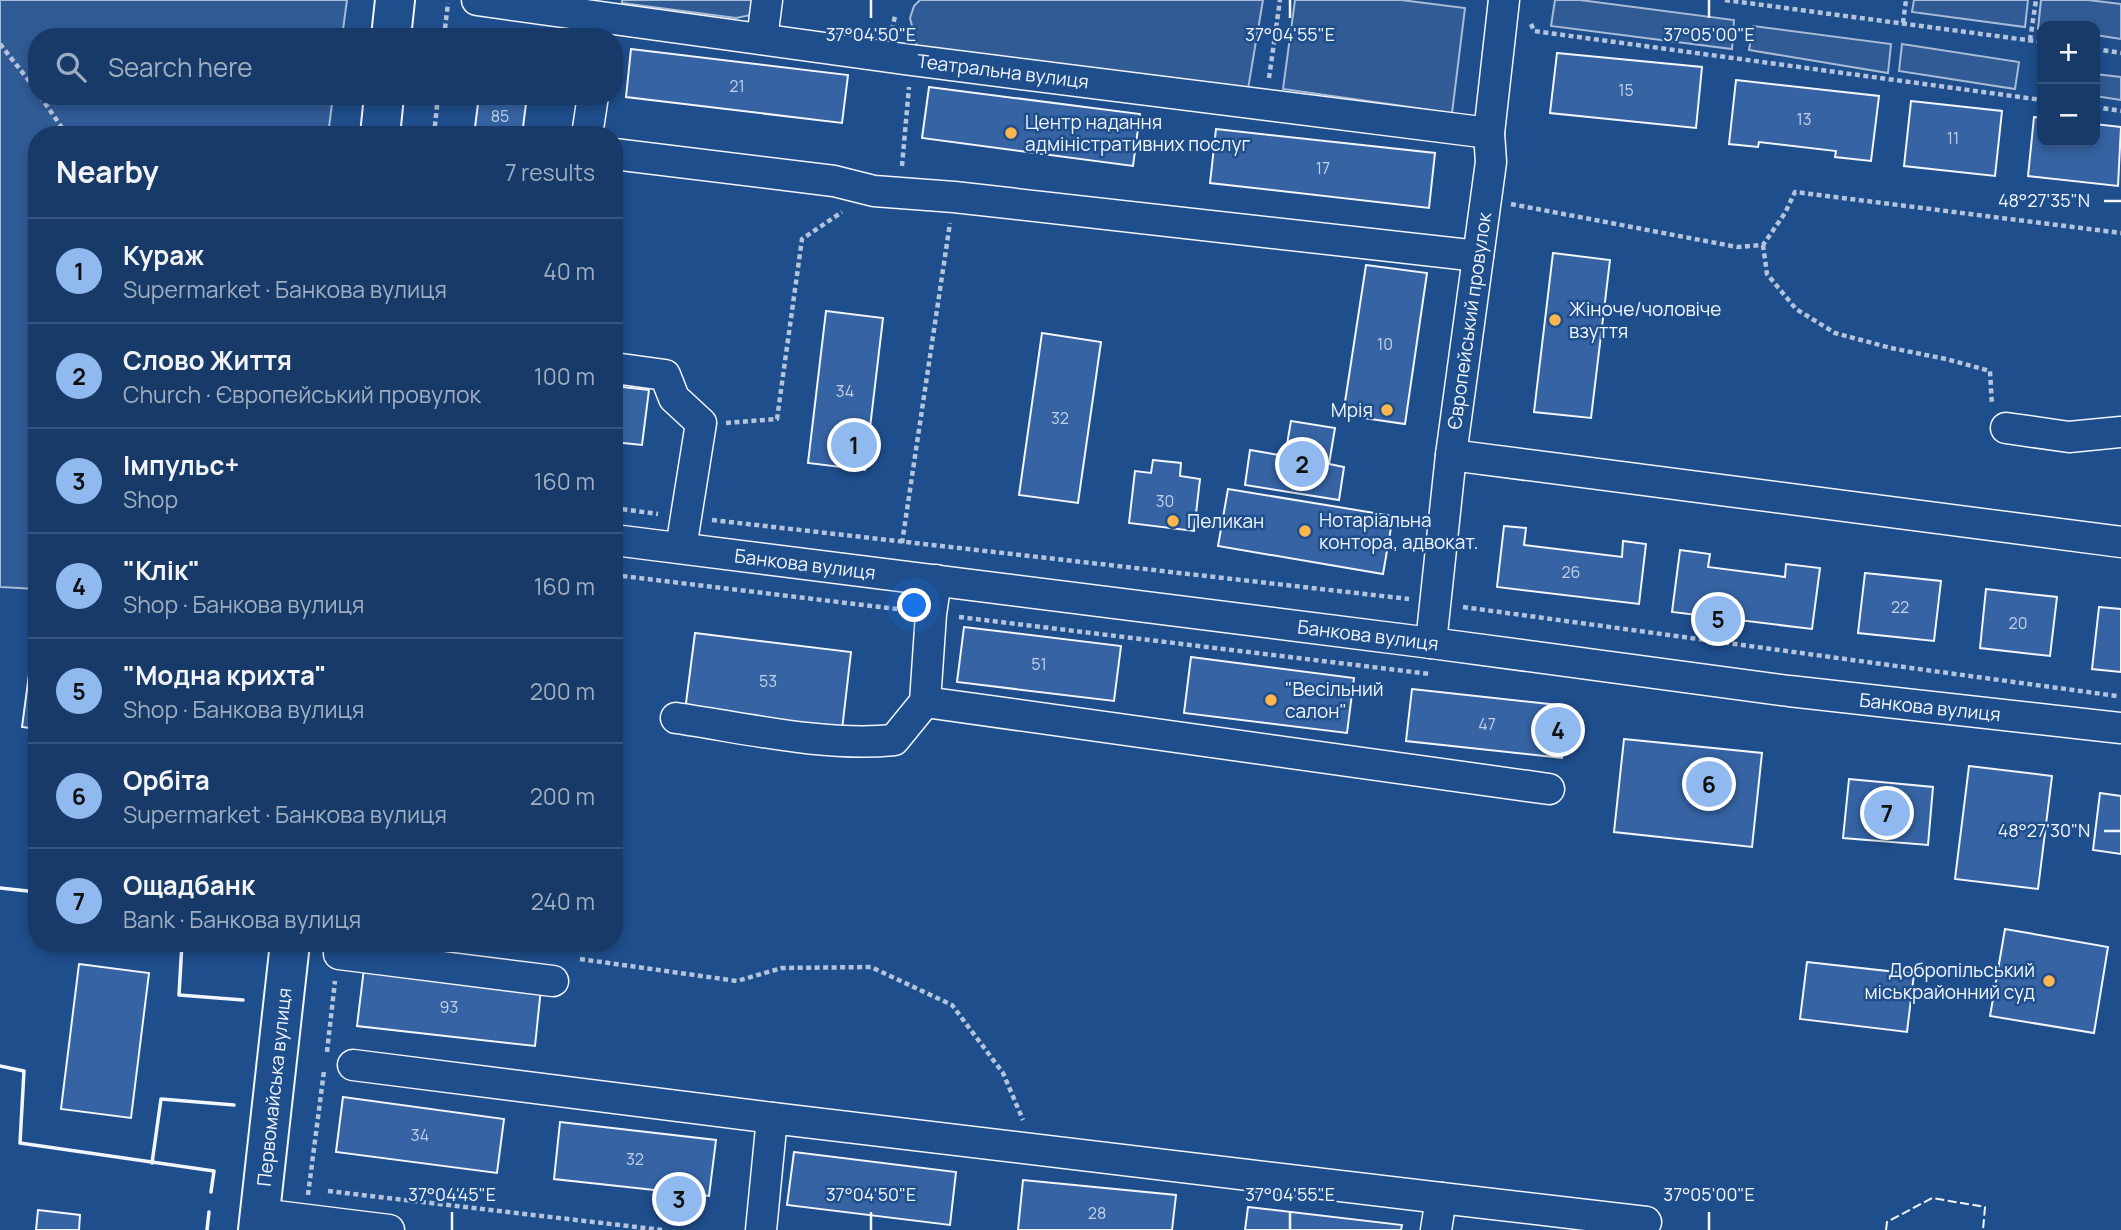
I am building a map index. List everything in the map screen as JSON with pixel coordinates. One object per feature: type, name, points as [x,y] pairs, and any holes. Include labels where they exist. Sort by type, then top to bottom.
[{"type":"main road","points":[[392,28],[396,0]]},
{"type":"main road","points":[[381,126],[383,105]]},
{"type":"main road","name":"Первомайська вулиця","points":[[259,1222],[289,952]]},
{"type":"street","name":"Театральна вулиця","points":[[477,0],[603,26],[762,39],[1489,133]]},
{"type":"street","points":[[762,39],[767,0]]},
{"type":"street","name":"Європейський провулок","points":[[1431,643],[1451,455],[1491,162],[1489,133],[1504,0]]},
{"type":"street","points":[[588,126],[592,105]]},
{"type":"street","points":[[623,154],[834,181],[874,191],[954,197],[1478,256]]},
{"type":"street","points":[[623,370],[665,375],[674,398],[701,424],[681,548]]},
{"type":"street","points":[[2006,428],[2070,437],[2121,432]]},
{"type":"street","points":[[1451,455],[2121,542]]},
{"type":"street","name":"Банкова вулиця","points":[[623,541],[1789,691],[2121,728]]},
{"type":"street","points":[[676,718],[836,741],[867,743],[894,740],[925,702],[930,614],[936,580]]},
{"type":"street","points":[[925,702],[1549,789]]},
{"type":"street","points":[[339,954],[553,981]]},
{"type":"street","points":[[353,1065],[772,1118],[1646,1222]]},
{"type":"street","points":[[761,1230],[772,1118]]},
{"type":"street","points":[[1436,1230],[1441,1198]]},
{"type":"street","points":[[259,1222],[304,1220],[388,1230]]},
{"type":"path","points":[[445,28],[448,0]]},
{"type":"path","points":[[1265,104],[1280,0]]},
{"type":"path","points":[[1725,0],[2037,41]]},
{"type":"path","points":[[1903,24],[1906,0]]},
{"type":"path","points":[[2030,40],[2036,0]]},
{"type":"path","points":[[701,424],[777,419],[802,239],[901,176],[911,60],[891,35],[895,16]]},
{"type":"path","points":[[1529,21],[1534,31],[2037,99]]},
{"type":"path","points":[[0,44],[28,80]]},
{"type":"path","points":[[2100,50],[2121,53]]},
{"type":"path","points":[[47,105],[62,126]]},
{"type":"path","points":[[435,126],[437,105]]},
{"type":"path","points":[[2100,108],[2121,111]]},
{"type":"path","points":[[2006,428],[1993,427],[1990,371],[1835,333],[1796,309],[1767,274],[1763,245],[1786,213],[1795,192],[2121,233]]},
{"type":"path","points":[[897,575],[954,197]]},
{"type":"path","points":[[1486,199],[1737,247],[1763,245]]},
{"type":"path","points":[[623,509],[1400,598],[2121,697]]},
{"type":"path","points":[[304,1220],[339,954]]},
{"type":"path","points":[[580,959],[737,981],[782,968],[871,967],[952,1005],[1003,1073],[1036,1149]]},
{"type":"path","points":[[323,1191],[662,1230]]},
{"type":"shaded area","points":[[0,0],[347,0],[343,28],[28,28],[28,105],[332,105],[329,126],[28,126],[28,589],[0,587]]},
{"type":"shaded area","points":[[622,0],[754,0],[751,15],[736,18],[622,3]]},
{"type":"shaded area","points":[[920,0],[1263,0],[1248,89],[917,46],[910,18],[914,6]]},
{"type":"shaded area","points":[[1295,0],[1401,0],[1465,8],[1452,113],[1283,89]]},
{"type":"shaded area","points":[[1555,0],[1580,0],[1734,20],[1732,49],[1551,26]]},
{"type":"shaded area","points":[[1914,0],[2028,0],[2025,27],[1912,12]]},
{"type":"shaded area","points":[[2041,0],[2088,0],[2121,4],[2121,39],[2100,36],[2100,21],[2039,21]]},
{"type":"shaded area","points":[[1753,26],[1891,44],[1888,73],[1749,50]]},
{"type":"shaded area","points":[[1902,44],[2019,62],[2015,89],[1899,71]]},
{"type":"shaded area","points":[[2100,75],[2121,77],[2121,100],[2100,97]]},
{"type":"building","points":[[631,49],[848,75],[842,123],[626,97]]},
{"type":"building","points":[[1557,53],[1702,67],[1696,128],[1550,113]]},
{"type":"building","points":[[1736,80],[1879,96],[1871,161],[1835,157],[1836,151],[1759,142],[1758,147],[1729,144]]},
{"type":"building","points":[[929,87],[1140,114],[1133,166],[922,138]]},
{"type":"building","points":[[1911,101],[2002,111],[1995,176],[1904,166]]},
{"type":"building","points":[[478,105],[526,105],[523,126],[475,126]]},
{"type":"building","points":[[2034,117],[2037,117],[2037,147],[2100,147],[2100,125],[2121,127],[2118,186],[2028,176]]},
{"type":"building","points":[[1216,129],[1435,153],[1429,208],[1210,183]]},
{"type":"building","points":[[1553,253],[1610,260],[1591,418],[1534,412]]},
{"type":"building","points":[[1366,265],[1427,273],[1405,424],[1343,415]]},
{"type":"building","points":[[826,311],[883,318],[865,470],[808,463]]},
{"type":"building","points":[[1042,333],[1101,342],[1078,503],[1019,495]]},
{"type":"building","points":[[623,387],[649,390],[642,445],[623,443]]},
{"type":"building","points":[[1291,421],[1335,428],[1329,464],[1344,467],[1339,500],[1245,485],[1250,450],[1285,456]]},
{"type":"building","points":[[1153,460],[1181,463],[1180,476],[1200,479],[1194,531],[1129,523],[1135,471],[1151,473]]},
{"type":"building","name":"Нотаріальна контора, адвокат.","points":[[1228,489],[1393,516],[1383,574],[1218,546]]},
{"type":"building","points":[[1504,526],[1526,528],[1524,545],[1622,557],[1623,541],[1646,544],[1639,604],[1497,587]]},
{"type":"building","points":[[1680,550],[1710,554],[1708,567],[1785,577],[1786,564],[1820,568],[1812,629],[1672,612]]},
{"type":"building","points":[[1865,573],[1941,581],[1934,641],[1858,633]]},
{"type":"building","points":[[1986,589],[2057,597],[2050,656],[1980,648]]},
{"type":"building","points":[[2099,607],[2121,609],[2121,672],[2092,669]]},
{"type":"building","points":[[964,627],[1121,646],[1114,701],[957,682]]},
{"type":"building","points":[[695,633],[851,652],[842,730],[685,711]]},
{"type":"building","points":[[1191,657],[1354,678],[1347,733],[1184,713]]},
{"type":"building","points":[[28,682],[28,728],[22,727]]},
{"type":"building","points":[[1412,689],[1567,706],[1562,758],[1406,741]]},
{"type":"building","points":[[1624,739],[1762,753],[1752,847],[1614,832]]},
{"type":"building","points":[[1969,766],[2052,776],[2038,889],[1955,879]]},
{"type":"building","points":[[1849,779],[1933,787],[1928,845],[1843,838]]},
{"type":"building","points":[[2100,793],[2121,796],[2121,854],[2093,850]]},
{"type":"building","name":"Добропільський міськрайонний суд","points":[[2005,929],[2108,947],[2094,1033],[1990,1016]]},
{"type":"building","points":[[1807,962],[1914,974],[1907,1032],[1800,1019]]},
{"type":"building","points":[[79,964],[149,973],[131,1118],[61,1109]]},
{"type":"building","points":[[364,968],[541,988],[535,1046],[357,1026]]},
{"type":"building","points":[[343,1097],[504,1119],[497,1173],[336,1152]]},
{"type":"building","points":[[560,1122],[716,1140],[709,1196],[554,1179]]},
{"type":"building","points":[[794,1152],[956,1172],[950,1225],[787,1205]]},
{"type":"building","points":[[1023,1180],[1176,1195],[1172,1230],[1018,1230]]},
{"type":"building","points":[[1248,1207],[1402,1225],[1401,1230],[1245,1230]]},
{"type":"building","points":[[38,1210],[80,1215],[79,1230],[36,1230]]},
{"type":"fence","points":[[1886,1230],[1887,1222],[1932,1198],[1985,1207],[1983,1230]]},
{"type":"wall","points":[[0,888],[28,891]]},
{"type":"wall","points":[[181,952],[179,995],[243,1000]]},
{"type":"wall","points":[[0,1066],[24,1071],[20,1143],[214,1171],[211,1192]]},
{"type":"wall","points":[[152,1163],[161,1099],[234,1105]]},
{"type":"wall","points":[[207,1230],[209,1212]]},
{"type":"place","name":"Центр надання адміністративних послуг","points":[[1011,133]]},
{"type":"place","name":"Жіноче/чоловіче взуття","points":[[1555,320]]},
{"type":"place","name":"Мрія","points":[[1387,410]]},
{"type":"place","name":"Кураж","points":[[854,445]]},
{"type":"place","name":"Слово Життя","points":[[1302,464]]},
{"type":"place","name":"Пеликан","points":[[1173,521]]},
{"type":"place","name":"Нотаріальна контора, адвокат.","points":[[1305,531]]},
{"type":"place","name":"\"Модна крихта\"","points":[[1718,619]]},
{"type":"place","name":"\"Весільний салон\"","points":[[1271,700]]},
{"type":"place","name":"\"Клік\"","points":[[1558,730]]},
{"type":"place","name":"Орбіта","points":[[1709,784]]},
{"type":"place","name":"Ощадбанк","points":[[1887,813]]},
{"type":"place","name":"Добропільський міськрайонний суд","points":[[2049,981]]},
{"type":"place","name":"Імпульс+","points":[[679,1199]]}]
